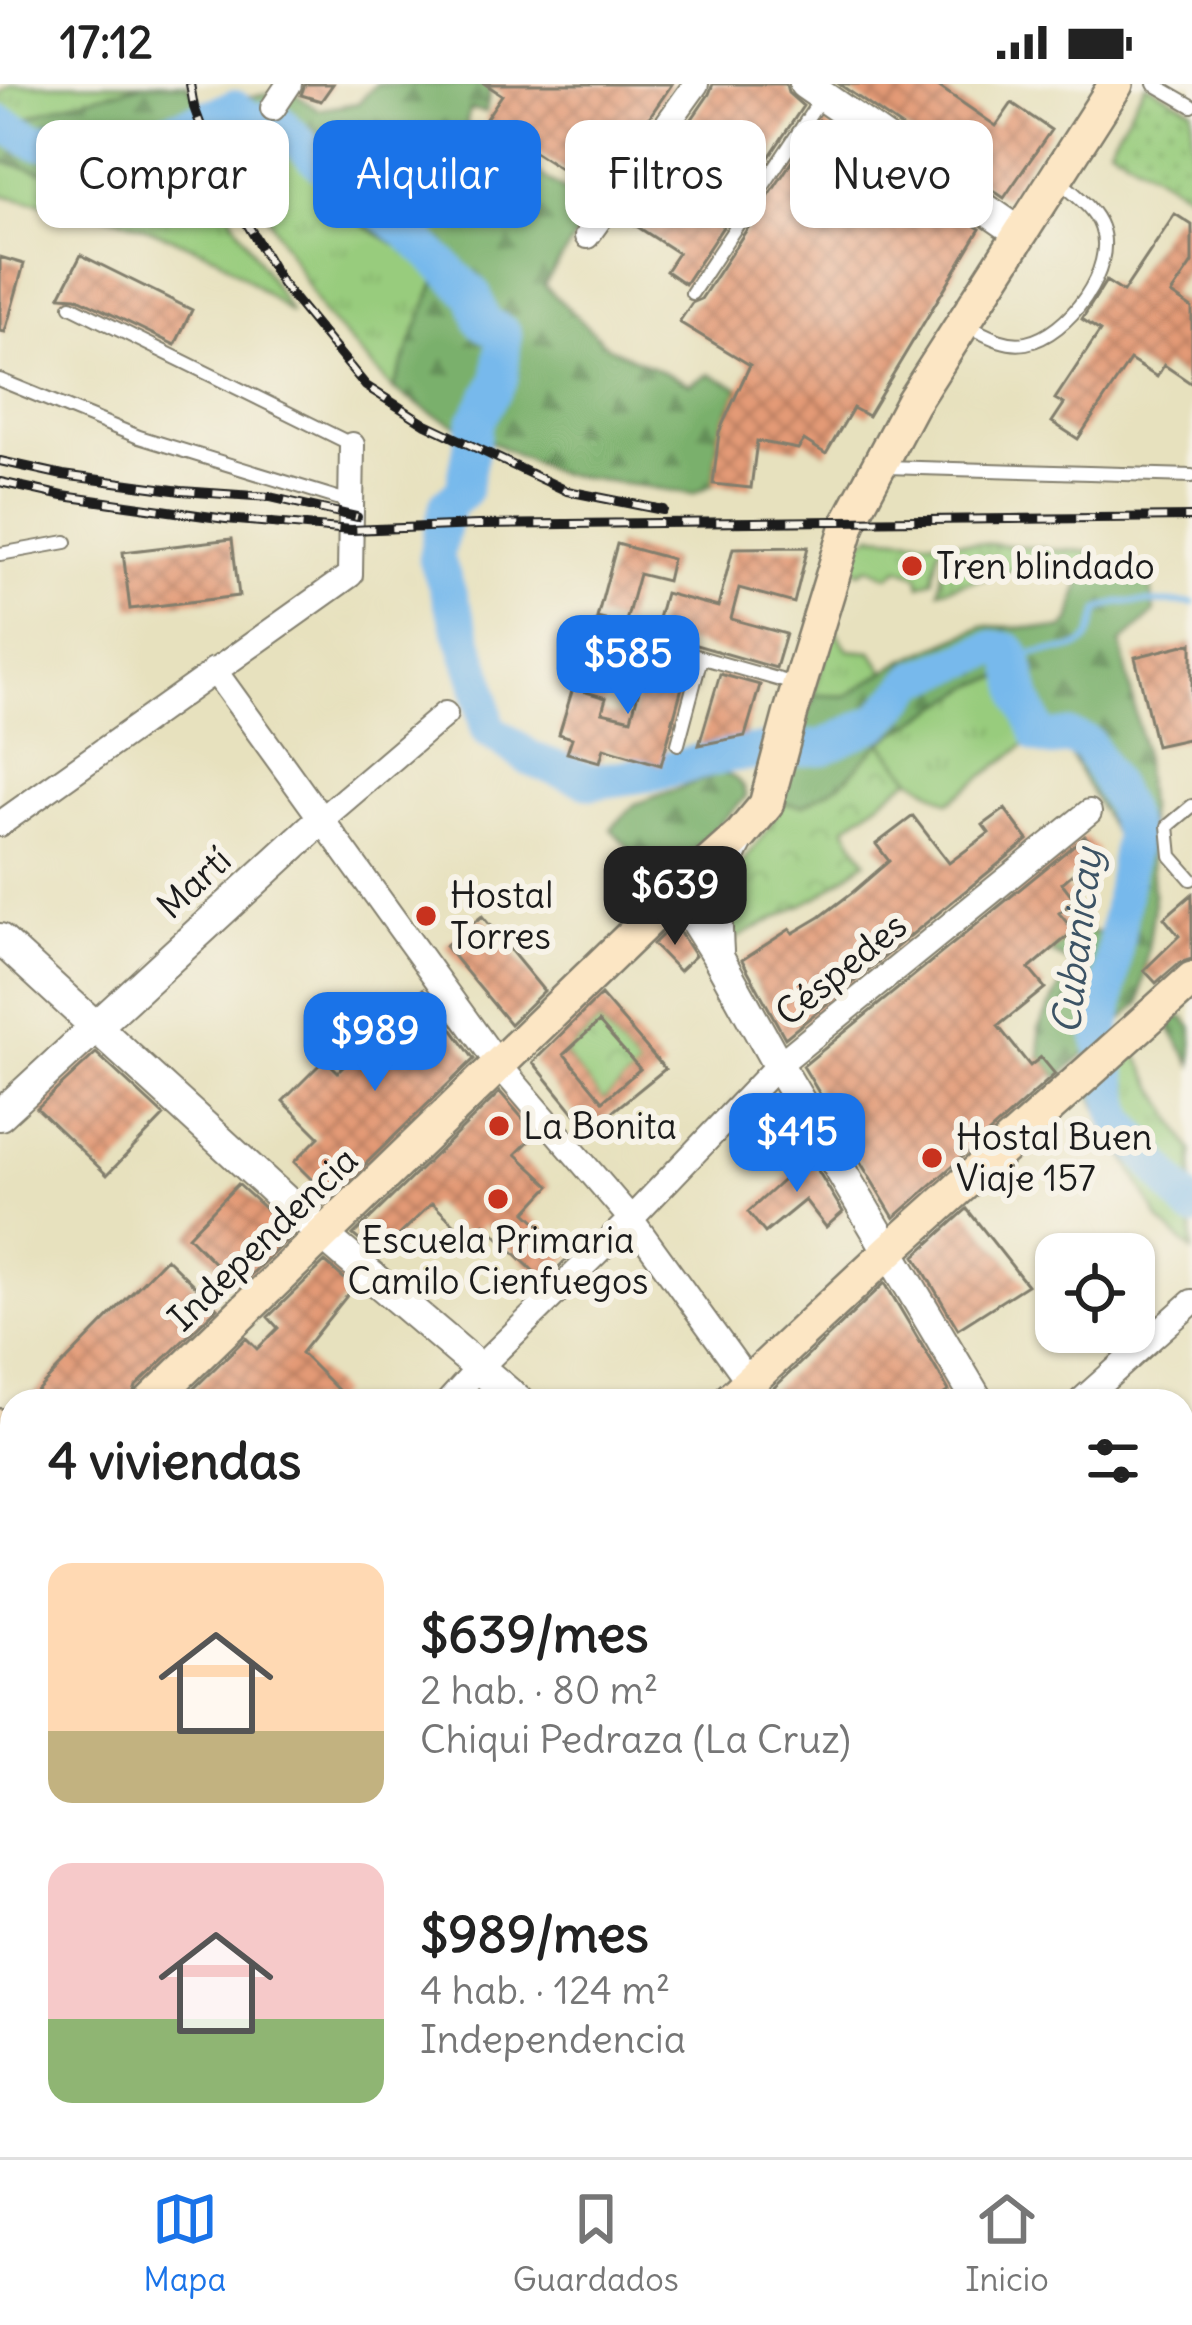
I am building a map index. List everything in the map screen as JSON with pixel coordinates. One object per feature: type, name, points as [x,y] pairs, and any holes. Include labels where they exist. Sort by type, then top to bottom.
[{"type":"main road","name":"Independencia","points":[[164,1389],[766,806],[849,521],[912,403],[1116,84]]},
{"type":"main road","points":[[741,1389],[1192,980]]},
{"type":"street","points":[[273,107],[289,84]]},
{"type":"street","points":[[587,236],[695,84]]},
{"type":"street","points":[[814,90],[1020,233]]},
{"type":"street","points":[[0,824],[350,575],[352,445]]},
{"type":"street","points":[[214,670],[499,1064],[631,1219],[738,1389]]},
{"type":"street","name":"Martí","points":[[0,1115],[323,818],[445,714]]},
{"type":"street","name":"Céspedes","points":[[460,1389],[778,1065],[1089,812]]},
{"type":"street","points":[[718,957],[716,894],[722,870],[741,835]]},
{"type":"street","points":[[677,892],[971,1389]]},
{"type":"street","points":[[0,939],[324,1236],[504,1389]]},
{"type":"street","points":[[1094,1389],[1192,1302]]},
{"type":"lane","points":[[1154,84],[1192,106]]},
{"type":"lane","points":[[692,293],[814,90]]},
{"type":"lane","points":[[963,323],[1002,342],[1024,344],[1048,335],[1072,315],[1085,296],[1103,266],[1106,242],[1100,221],[1056,178]]},
{"type":"lane","points":[[71,307],[352,445]]},
{"type":"lane","points":[[0,380],[139,436],[351,502]]},
{"type":"lane","points":[[878,466],[1192,476]]},
{"type":"lane","points":[[0,554],[66,542]]},
{"type":"lane","points":[[587,664],[597,628],[701,658],[795,699]]},
{"type":"lane","points":[[678,744],[701,658]]},
{"type":"lane","points":[[1191,879],[1171,856],[1168,826],[1192,806]]},
{"type":"green space","points":[[12,84],[143,84],[16,122],[0,142],[0,94]]},
{"type":"green space","points":[[143,84],[186,84],[201,103],[291,91],[318,110],[358,103],[376,84],[490,87],[486,112],[470,109],[467,120],[313,120],[313,176],[289,153],[289,120],[36,120],[36,170],[0,161],[0,142],[9,130],[65,104]]},
{"type":"green space","points":[[1146,84],[1192,109],[1192,196],[1109,146]]},
{"type":"green space","points":[[289,153],[313,176],[313,228],[368,228],[428,263],[437,281],[393,389],[324,314],[275,228],[289,228]]},
{"type":"green space","points":[[0,161],[36,170],[36,202],[0,195]]},
{"type":"green space","points":[[541,175],[565,191],[565,228],[581,228],[544,285],[607,346],[690,384],[709,374],[739,388],[719,433],[713,484],[693,494],[556,473],[433,414],[393,389],[436,280],[428,263],[368,228],[541,228]]},
{"type":"green space","points":[[146,228],[239,228],[291,313],[217,256]]},
{"type":"green space","points":[[873,535],[1092,552],[1089,572],[1081,577],[1047,575],[1039,563],[939,590],[946,547],[939,547],[933,580],[920,585],[918,575],[899,568],[889,576],[869,567],[860,572],[852,566],[861,541]]},
{"type":"green space","points":[[1096,569],[1150,575],[1154,613],[1121,643],[1143,750],[1154,906],[1140,1003],[1058,1078],[1041,1057],[1039,1027],[1073,964],[1049,952],[1074,931],[1106,933],[1116,837],[1065,745],[1034,738],[1015,704],[1017,682],[1008,675],[977,684],[881,742],[843,782],[802,806],[780,803],[813,695],[846,696],[902,661],[983,626],[1062,629],[1070,622],[1081,577]]},
{"type":"green space","points":[[834,628],[848,650],[872,652],[885,672],[846,696],[813,695]]},
{"type":"green space","points":[[1008,675],[1017,682],[1015,705],[1034,738],[949,802],[911,778],[881,742],[977,684]]},
{"type":"green space","points":[[881,742],[911,778],[845,827],[866,861],[821,895],[727,943],[732,883],[780,803],[803,806],[843,782]]},
{"type":"green space","points":[[721,773],[737,780],[746,797],[662,882],[611,829],[635,804]]},
{"type":"green space","points":[[1161,1015],[1184,1018],[1192,1027],[1192,1064]]},
{"type":"green space","points":[[599,1022],[640,1069],[603,1101],[564,1054]]},
{"type":"green space","points":[[1131,1045],[1192,1151],[1192,1251],[1160,1221],[1090,1093],[1107,1066]]},
{"type":"building","points":[[305,84],[333,84],[321,101],[301,95]]},
{"type":"building","points":[[485,84],[672,84],[647,120],[565,120],[565,171],[541,156],[541,120],[485,120],[502,95]]},
{"type":"building","points":[[713,84],[786,84],[788,93],[803,106],[766,162],[766,120],[691,120]]},
{"type":"building","points":[[839,84],[935,84],[987,120],[891,120]]},
{"type":"building","points":[[1012,103],[1051,130],[1004,198],[993,190],[993,124],[996,126]]},
{"type":"building","points":[[790,164],[790,228],[980,229],[868,416],[853,408],[826,454],[804,440],[798,449],[757,441],[751,488],[713,484],[719,432],[750,365],[679,322],[692,303],[701,299],[748,228],[766,228],[766,200]]},
{"type":"building","points":[[1175,214],[1192,225],[1192,263],[1171,294],[1192,308],[1192,384],[1164,365],[1157,377],[1130,360],[1078,439],[1052,422],[1064,404],[1055,399],[1100,331],[1082,319],[1106,281],[1123,292]]},
{"type":"building","points":[[639,228],[722,228],[685,284],[666,271],[678,253]]},
{"type":"building","points":[[81,255],[192,310],[175,345],[76,297],[60,296]]},
{"type":"building","points":[[0,257],[24,264],[5,332],[0,331]]},
{"type":"building","points":[[232,539],[239,596],[130,609],[123,552]]},
{"type":"building","points":[[617,544],[672,559],[667,581],[639,574],[625,625],[597,618]]},
{"type":"building","points":[[808,547],[794,603],[739,588],[731,619],[786,634],[776,668],[654,633],[665,593],[718,607],[733,548]]},
{"type":"building","points":[[1192,643],[1192,738],[1156,746],[1135,657]]},
{"type":"building","points":[[649,654],[688,665],[661,765],[604,748],[600,762],[567,753],[572,738],[559,734],[573,688],[606,698],[602,712],[631,719]]},
{"type":"building","points":[[720,674],[760,685],[745,736],[699,745]]},
{"type":"building","points":[[1005,809],[1028,840],[785,1038],[742,960],[790,929],[793,933],[820,917],[853,892],[889,861],[876,844],[913,816],[949,863],[989,833],[983,825]]},
{"type":"building","points":[[1085,836],[1099,851],[1062,883],[1075,900],[1059,913],[1074,931],[1029,969],[1045,988],[998,1026],[1030,1066],[1041,1057],[1055,1074],[894,1218],[803,1066]]},
{"type":"building","points":[[1192,894],[1192,959],[1179,963],[1156,983],[1144,970],[1179,936],[1164,918]]},
{"type":"building","points":[[482,916],[544,991],[510,1024],[445,946]]},
{"type":"building","points":[[674,924],[695,956],[679,971],[653,944]]},
{"type":"building","points":[[423,989],[474,1059],[321,1207],[307,1194],[317,1185],[294,1162],[319,1137],[283,1101],[325,1059],[338,1072]]},
{"type":"building","points":[[601,995],[665,1069],[589,1131],[533,1062]],"holes":[[[599,1022],[640,1069],[603,1101],[564,1054]]]},
{"type":"building","points":[[96,1053],[164,1116],[107,1175],[37,1108]]},
{"type":"building","points":[[500,1092],[536,1134],[516,1154],[550,1186],[526,1212],[571,1255],[544,1281],[484,1224],[470,1239],[432,1203],[378,1256],[353,1235]]},
{"type":"building","points":[[803,1146],[843,1212],[826,1227],[805,1200],[765,1233],[748,1212],[792,1172],[786,1160]]},
{"type":"building","points":[[238,1184],[293,1234],[238,1287],[188,1236]]},
{"type":"building","points":[[967,1209],[1027,1285],[958,1329],[915,1256]]},
{"type":"building","points":[[166,1258],[217,1308],[135,1389],[39,1389]]},
{"type":"building","points":[[325,1262],[354,1287],[301,1353],[337,1389],[193,1389],[246,1338],[257,1349],[278,1328],[268,1317]]},
{"type":"building","points":[[885,1283],[948,1389],[773,1389]]},
{"type":"waterway","name":"Cubanicay","points":[[0,123],[37,142],[162,133],[235,108],[253,121],[274,118],[343,184],[406,230],[474,295],[483,322],[504,334],[500,380],[476,421],[463,491],[447,505],[436,557],[478,680],[488,729],[531,759],[592,782],[733,754],[824,747],[880,720],[916,679],[994,648],[1008,650],[1040,736],[1069,737],[1088,744],[1121,803],[1132,835],[1101,1039],[1119,1120],[1192,1209]]},
{"type":"waterway","points":[[1029,655],[1083,644],[1099,610],[1118,602],[1192,603]]},
{"type":"railway","points":[[190,84],[219,175],[282,284],[366,386],[426,424],[567,491],[663,510]]},
{"type":"railway","points":[[0,461],[181,491],[270,497],[357,517]]},
{"type":"railway","points":[[0,482],[63,496],[226,519],[351,530],[1192,517]]},
{"type":"place","name":"Tren blindado","points":[[912,566]]},
{"type":"place","name":"Hostal Torres","points":[[426,916]]},
{"type":"place","name":"La Bonita","points":[[499,1126]]},
{"type":"place","name":"Hostal Buen Viaje 157","points":[[932,1158]]},
{"type":"place","name":"Escuela Primaria Camilo Cienfuegos","points":[[498,1199]]}]
